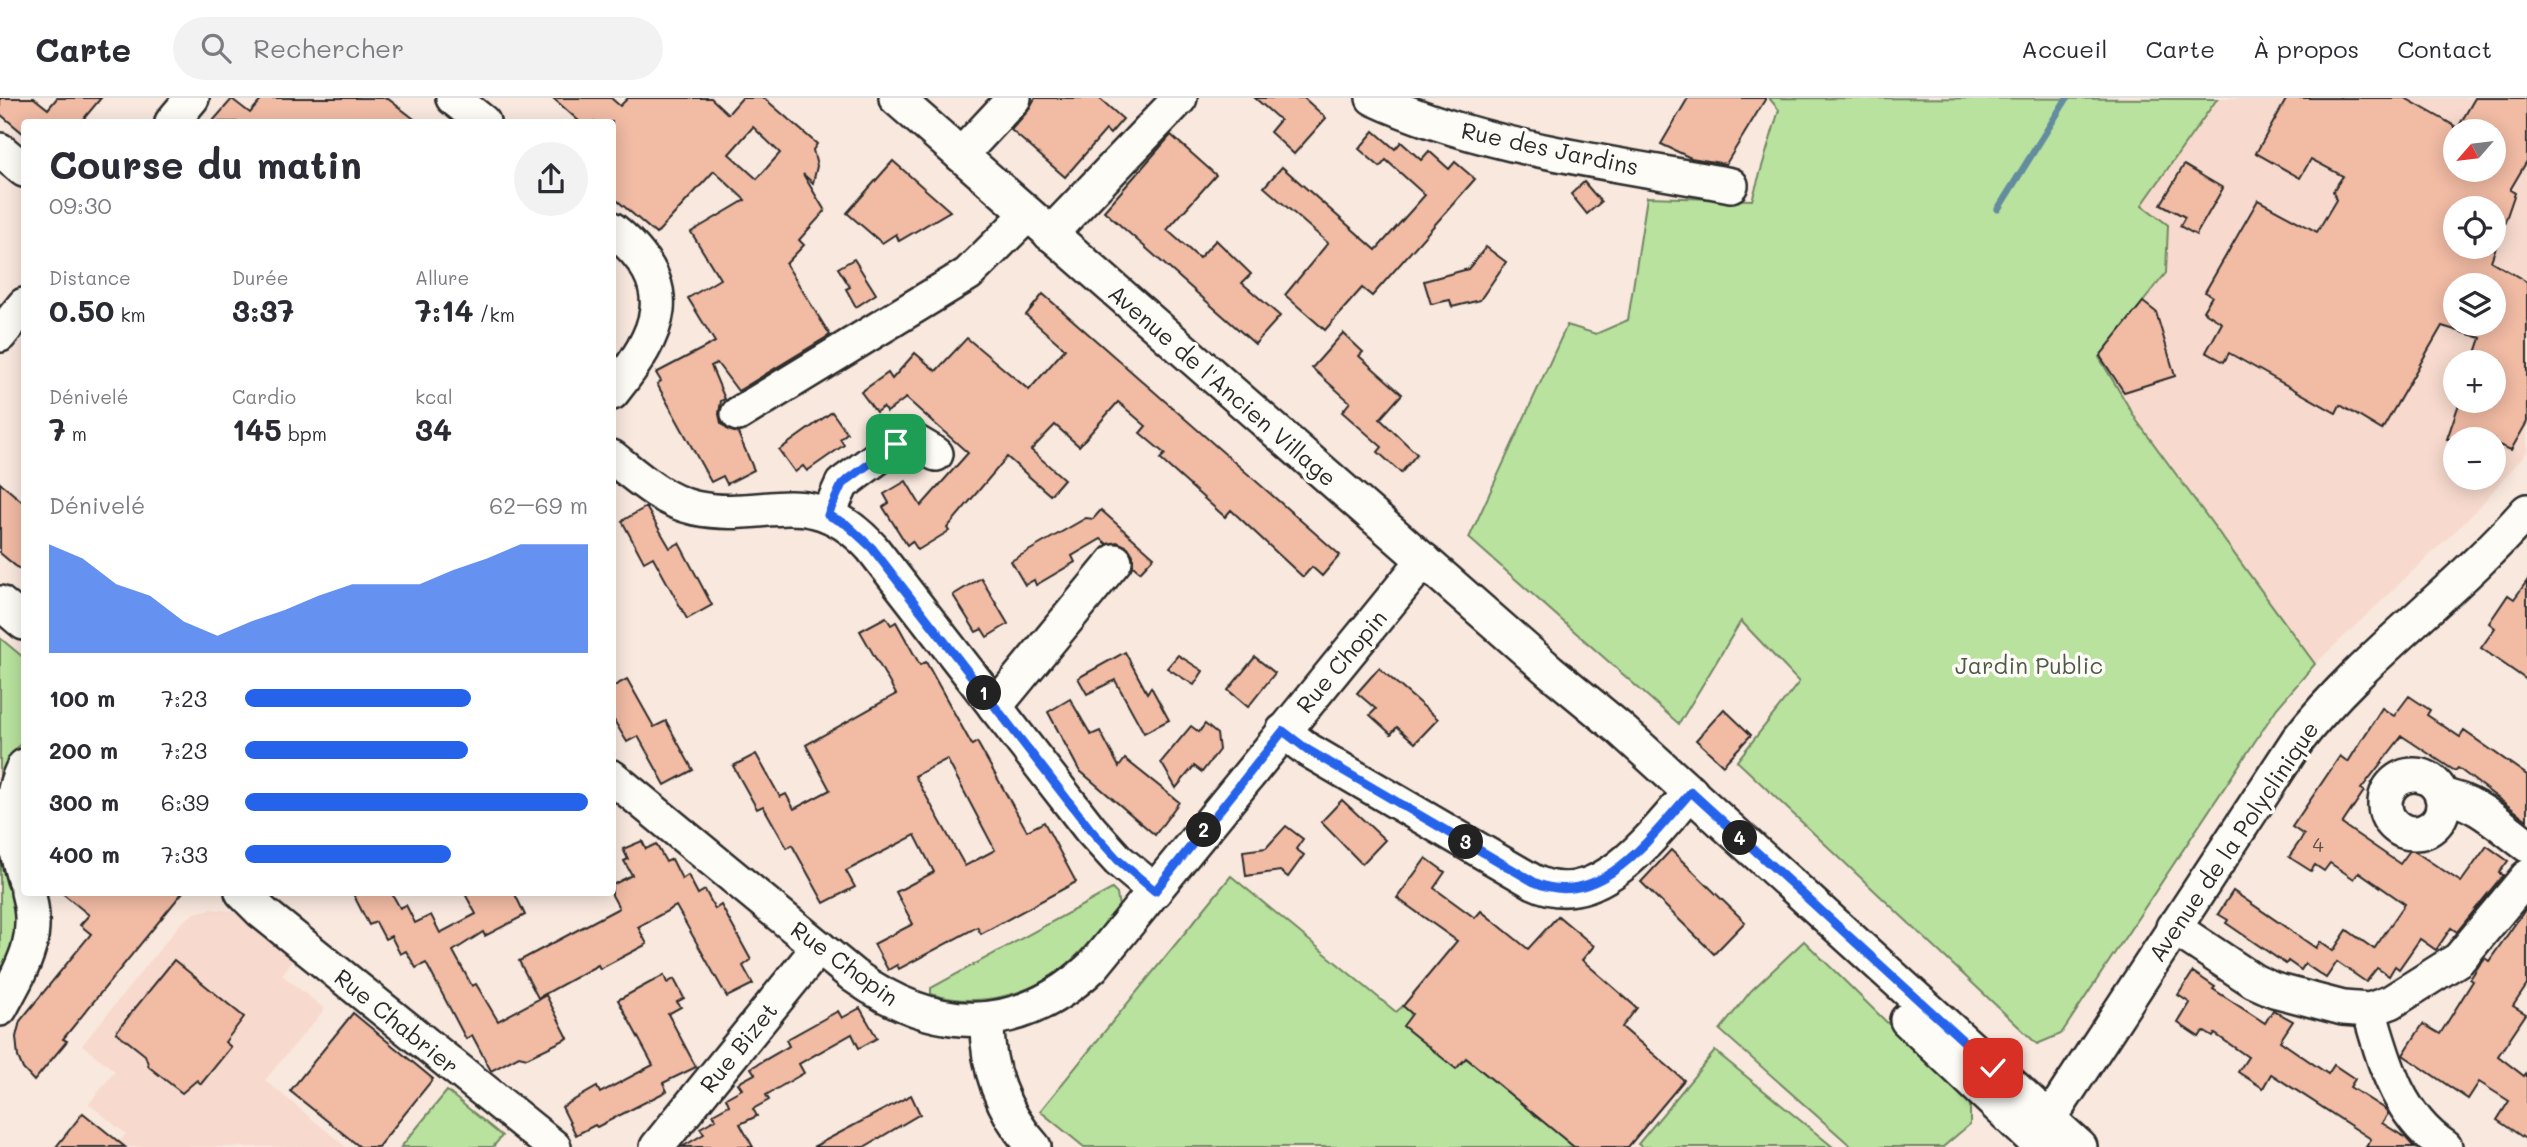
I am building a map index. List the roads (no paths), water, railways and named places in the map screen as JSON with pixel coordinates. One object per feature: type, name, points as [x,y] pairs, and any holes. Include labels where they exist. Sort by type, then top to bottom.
[{"type":"street","points":[[174,119],[192,98]]},
{"type":"street","points":[[453,98],[479,119]]},
{"type":"street","name":"Avenue de l'Ancien Village","points":[[896,98],[1550,671],[1612,722],[1685,798],[2042,1136],[2080,1147]]},
{"type":"street","points":[[961,156],[1014,98]]},
{"type":"street","points":[[738,414],[968,274],[1039,224],[1180,98]]},
{"type":"street","name":"Rue des Jardins","points":[[1373,98],[1433,122],[1489,137],[1731,185]]},
{"type":"street","points":[[0,150],[21,168]]},
{"type":"street","points":[[616,232],[635,249],[648,267],[657,299],[655,322],[649,342],[616,387]]},
{"type":"street","points":[[0,335],[21,309]]},
{"type":"street","points":[[828,515],[842,484],[890,447],[908,440],[936,454]]},
{"type":"street","points":[[616,460],[644,482],[683,505],[727,511],[792,507],[828,515],[846,524],[872,548],[1098,839],[1155,891]]},
{"type":"street","name":"Avenue de la Polyclinique","points":[[2042,1136],[2173,927],[2285,756],[2315,719],[2476,565],[2527,511]]},
{"type":"street","points":[[995,707],[1115,561]]},
{"type":"street","name":"Rue Chopin","points":[[616,781],[867,985],[906,1008],[951,1019],[987,1019],[1035,1005],[1075,981],[1101,957],[1424,561]]},
{"type":"street","points":[[0,603],[21,621]]},
{"type":"street","points":[[1283,731],[1319,757],[1534,882],[1550,888],[1576,887],[1616,871],[1631,859],[1685,798]]},
{"type":"street","points":[[21,773],[16,785],[11,816],[13,839],[21,868]]},
{"type":"street","points":[[2442,796],[2470,804],[2527,845]]},
{"type":"street","points":[[2173,927],[2254,981],[2274,990],[2343,1009],[2369,1010],[2391,1002],[2459,959],[2527,877]]},
{"type":"street","points":[[0,1009],[27,957],[32,939],[33,918],[29,896]]},
{"type":"street","name":"Rue Chabrier","points":[[246,896],[262,912],[554,1147]]},
{"type":"street","name":"Rue Bizet","points":[[657,1147],[819,947]]},
{"type":"street","points":[[2369,1010],[2390,1077],[2400,1098],[2421,1127],[2445,1147]]},
{"type":"street","points":[[987,1019],[989,1058],[996,1083],[1014,1120],[1034,1147]]},
{"type":"waterway","points":[[1998,209],[2067,98]]},
{"type":"park label","name":"Jardin Public","points":[[2029,665]]}]
